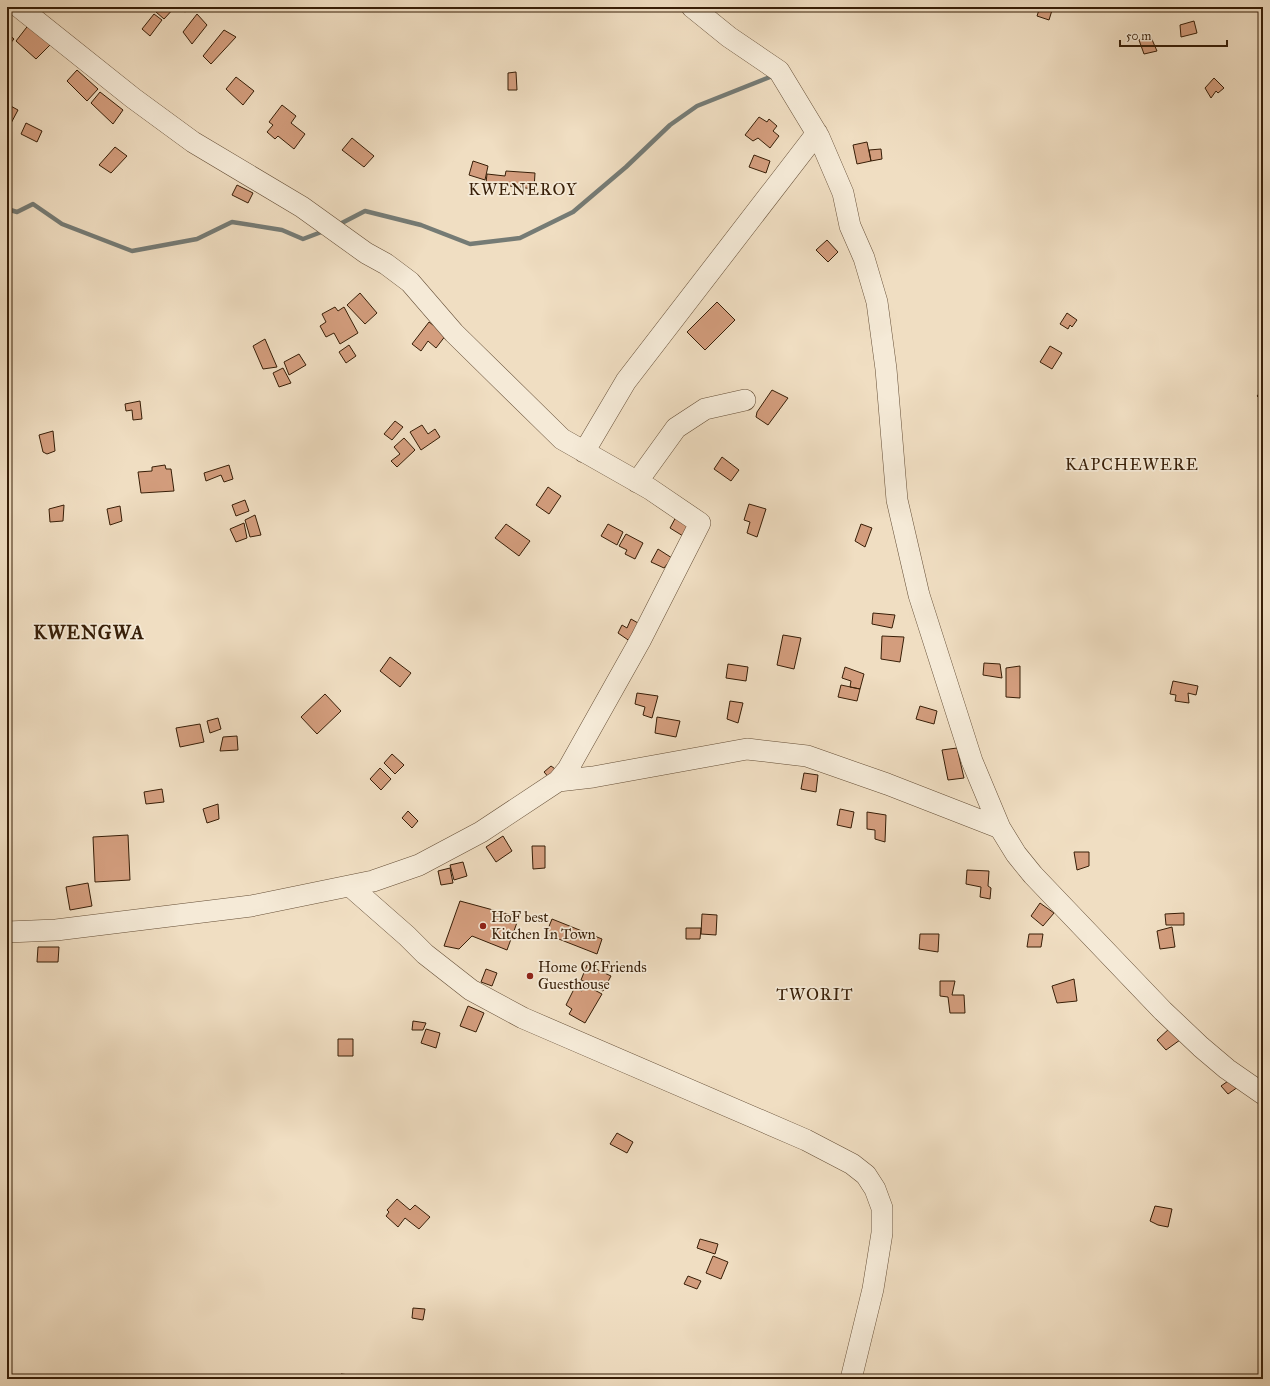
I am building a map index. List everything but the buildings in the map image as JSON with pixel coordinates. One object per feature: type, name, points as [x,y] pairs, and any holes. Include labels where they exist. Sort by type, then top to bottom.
[{"type":"street","points":[[7,932],[56,930],[250,906],[350,886],[372,881],[419,865],[481,832],[558,781],[568,769],[641,639],[700,523],[637,482],[562,439],[454,332],[410,282],[386,264],[366,253],[340,235],[302,207],[193,142],[133,98],[19,7]]},
{"type":"street","points":[[692,7],[729,36],[779,71],[817,133],[843,193],[850,226],[864,258],[877,302],[886,369],[897,500],[910,560],[941,666],[972,761],[1000,828],[1033,875],[1163,1010],[1206,1052],[1263,1094]]},
{"type":"street","points":[[584,452],[626,381],[817,133]]},
{"type":"street","points":[[637,482],[676,428],[705,409],[745,400]]},
{"type":"street","points":[[558,781],[594,777],[748,748],[808,756],[1000,828]]},
{"type":"street","points":[[350,886],[407,936],[425,954],[471,990],[523,1018],[806,1140],[852,1164],[866,1175],[875,1189],[882,1208],[882,1233],[873,1289],[851,1379]]},
{"type":"waterway","points":[[338,225],[365,211],[421,225],[470,244],[520,238],[573,212],[626,167],[670,125],[697,106],[770,77]]},
{"type":"waterway","points":[[7,209],[17,212],[33,204],[62,224],[132,251],[197,239],[232,222],[282,230],[303,239],[324,231]]},
{"type":"place","name":"HoF best Kitchen In Town","points":[[483,926]]},
{"type":"place","name":"Home Of Friends Guesthouse","points":[[530,976]]},
{"type":"district","name":"KWENEROY","points":[[523,189]]},
{"type":"district","name":"KAPCHEWERE","points":[[1132,464]]},
{"type":"district","name":"KWENGWA","points":[[89,632]]},
{"type":"district","name":"TWORIT","points":[[815,994]]}]
